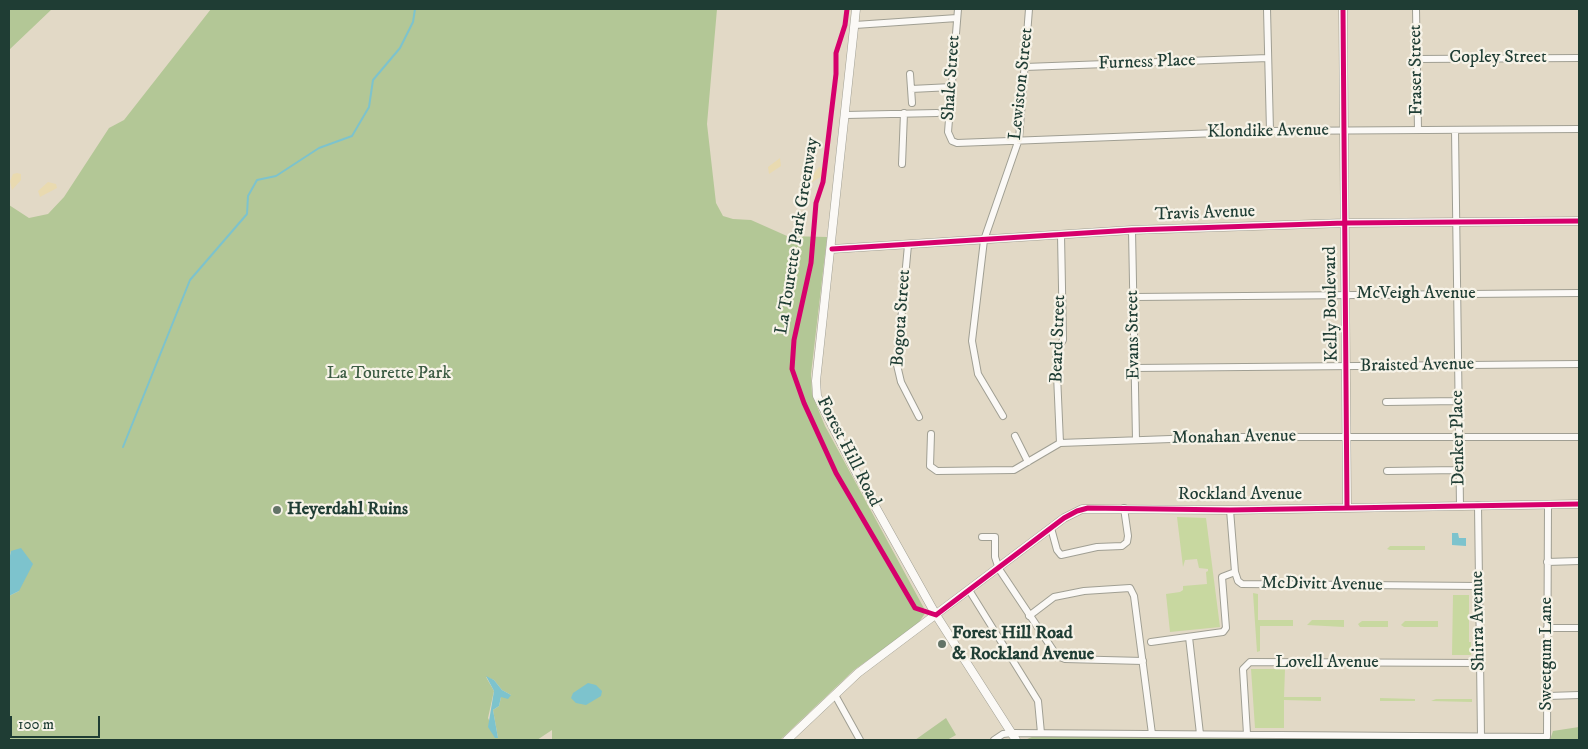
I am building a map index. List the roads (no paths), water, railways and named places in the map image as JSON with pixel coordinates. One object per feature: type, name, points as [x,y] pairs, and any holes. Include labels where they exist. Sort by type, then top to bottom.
[{"type":"street","name":"Forest Hill Road","points":[[856,9],[832,249],[816,382],[817,396],[856,472],[936,615],[1016,740]]},
{"type":"street","name":"Shale Street","points":[[958,9],[948,132],[952,141],[958,143]]},
{"type":"street","name":"Lewiston Street","points":[[1003,416],[982,384],[972,351],[984,240],[1019,139],[1029,9]]},
{"type":"street","points":[[1267,9],[1270,132]]},
{"type":"street","name":"Kelly Boulevard","points":[[1343,9],[1347,508]]},
{"type":"street","name":"Fraser Street","points":[[1416,9],[1418,130]]},
{"type":"street","points":[[855,24],[957,18]]},
{"type":"street","name":"Furness Place","points":[[1025,67],[1268,58]]},
{"type":"street","name":"Copley Street","points":[[1417,59],[1579,58]]},
{"type":"street","points":[[910,74],[912,103]]},
{"type":"street","points":[[911,89],[952,87]]},
{"type":"street","points":[[902,164],[904,113]]},
{"type":"street","points":[[846,115],[937,113]]},
{"type":"street","name":"Klondike Avenue","points":[[958,143],[1019,139],[1270,132],[1579,129]]},
{"type":"street","name":"Denker Place","points":[[1455,130],[1460,506]]},
{"type":"street","name":"Travis Avenue","points":[[832,249],[1132,230],[1344,223],[1579,221]]},
{"type":"street","name":"Evans Street","points":[[1132,230],[1136,440]]},
{"type":"street","name":"Beard Street","points":[[1060,443],[1056,352],[1063,340],[1061,235]]},
{"type":"street","name":"Bogota Street","points":[[908,245],[897,365],[901,382],[918,417]]},
{"type":"street","name":"McVeigh Avenue","points":[[1134,297],[1579,293]]},
{"type":"street","name":"Braisted Avenue","points":[[1134,368],[1579,364]]},
{"type":"street","points":[[1386,402],[1458,401]]},
{"type":"street","name":"Monahan Avenue","points":[[931,434],[930,466],[937,471],[1014,470],[1060,443],[1136,440],[1579,437]]},
{"type":"street","points":[[1015,436],[1028,462]]},
{"type":"street","points":[[1387,471],[1459,470]]},
{"type":"street","name":"Sweetgum Lane","points":[[1481,736],[1547,737],[1548,504]]},
{"type":"street","name":"Rockland Avenue","points":[[787,740],[858,673],[1051,528],[1082,509],[1230,510],[1579,504]]},
{"type":"street","name":"Shirra Avenue","points":[[1478,506],[1481,736]]},
{"type":"street","points":[[1051,528],[1057,550],[1061,555],[1097,547],[1122,546],[1128,536],[1124,508]]},
{"type":"street","points":[[1151,642],[1221,633],[1225,630],[1222,577],[1235,572],[1230,510]]},
{"type":"street","points":[[982,537],[995,537],[995,557],[999,568],[1053,652],[1061,658],[1143,661]]},
{"type":"street","points":[[1547,562],[1579,561]]},
{"type":"street","name":"McDivitt Avenue","points":[[1235,572],[1238,582],[1242,584],[1479,586]]},
{"type":"street","points":[[1029,616],[1054,597],[1101,589],[1130,588],[1134,596],[1152,734]]},
{"type":"street","points":[[969,590],[1038,701],[1041,733]]},
{"type":"street","points":[[1547,628],[1579,628]]},
{"type":"street","points":[[1189,637],[1200,734]]},
{"type":"street","name":"Lovell Avenue","points":[[1247,734],[1243,670],[1250,662],[1480,663]]},
{"type":"street","points":[[835,695],[860,740]]},
{"type":"street","points":[[1548,696],[1579,695]]},
{"type":"street","points":[[994,740],[1003,734],[1012,733],[1481,736]]},
{"type":"water","points":[[1452,533],[1458,533],[1459,538],[1466,538],[1466,546],[1452,545]]},
{"type":"water","points":[[21,548],[33,564],[19,591],[9,596],[9,560],[11,551]]},
{"type":"water","points":[[486,676],[494,680],[502,690],[511,695],[508,699],[501,697],[499,706],[493,710],[498,738],[495,738],[488,727],[494,691]]},
{"type":"water","points":[[588,683],[596,685],[602,691],[601,696],[586,705],[576,703],[571,698],[573,693]]},
{"type":"waterway","points":[[123,447],[190,280],[247,214],[248,196],[257,180],[276,176],[319,148],[352,136],[369,107],[373,80],[400,48],[413,22],[415,9]]},
{"type":"place","name":"Heyerdahl Ruins","points":[[277,510]]},
{"type":"place","name":"Forest Hill Road & Rockland Avenue","points":[[942,644]]},
{"type":"park label","name":"La Tourette Park","points":[[389,374]]}]
